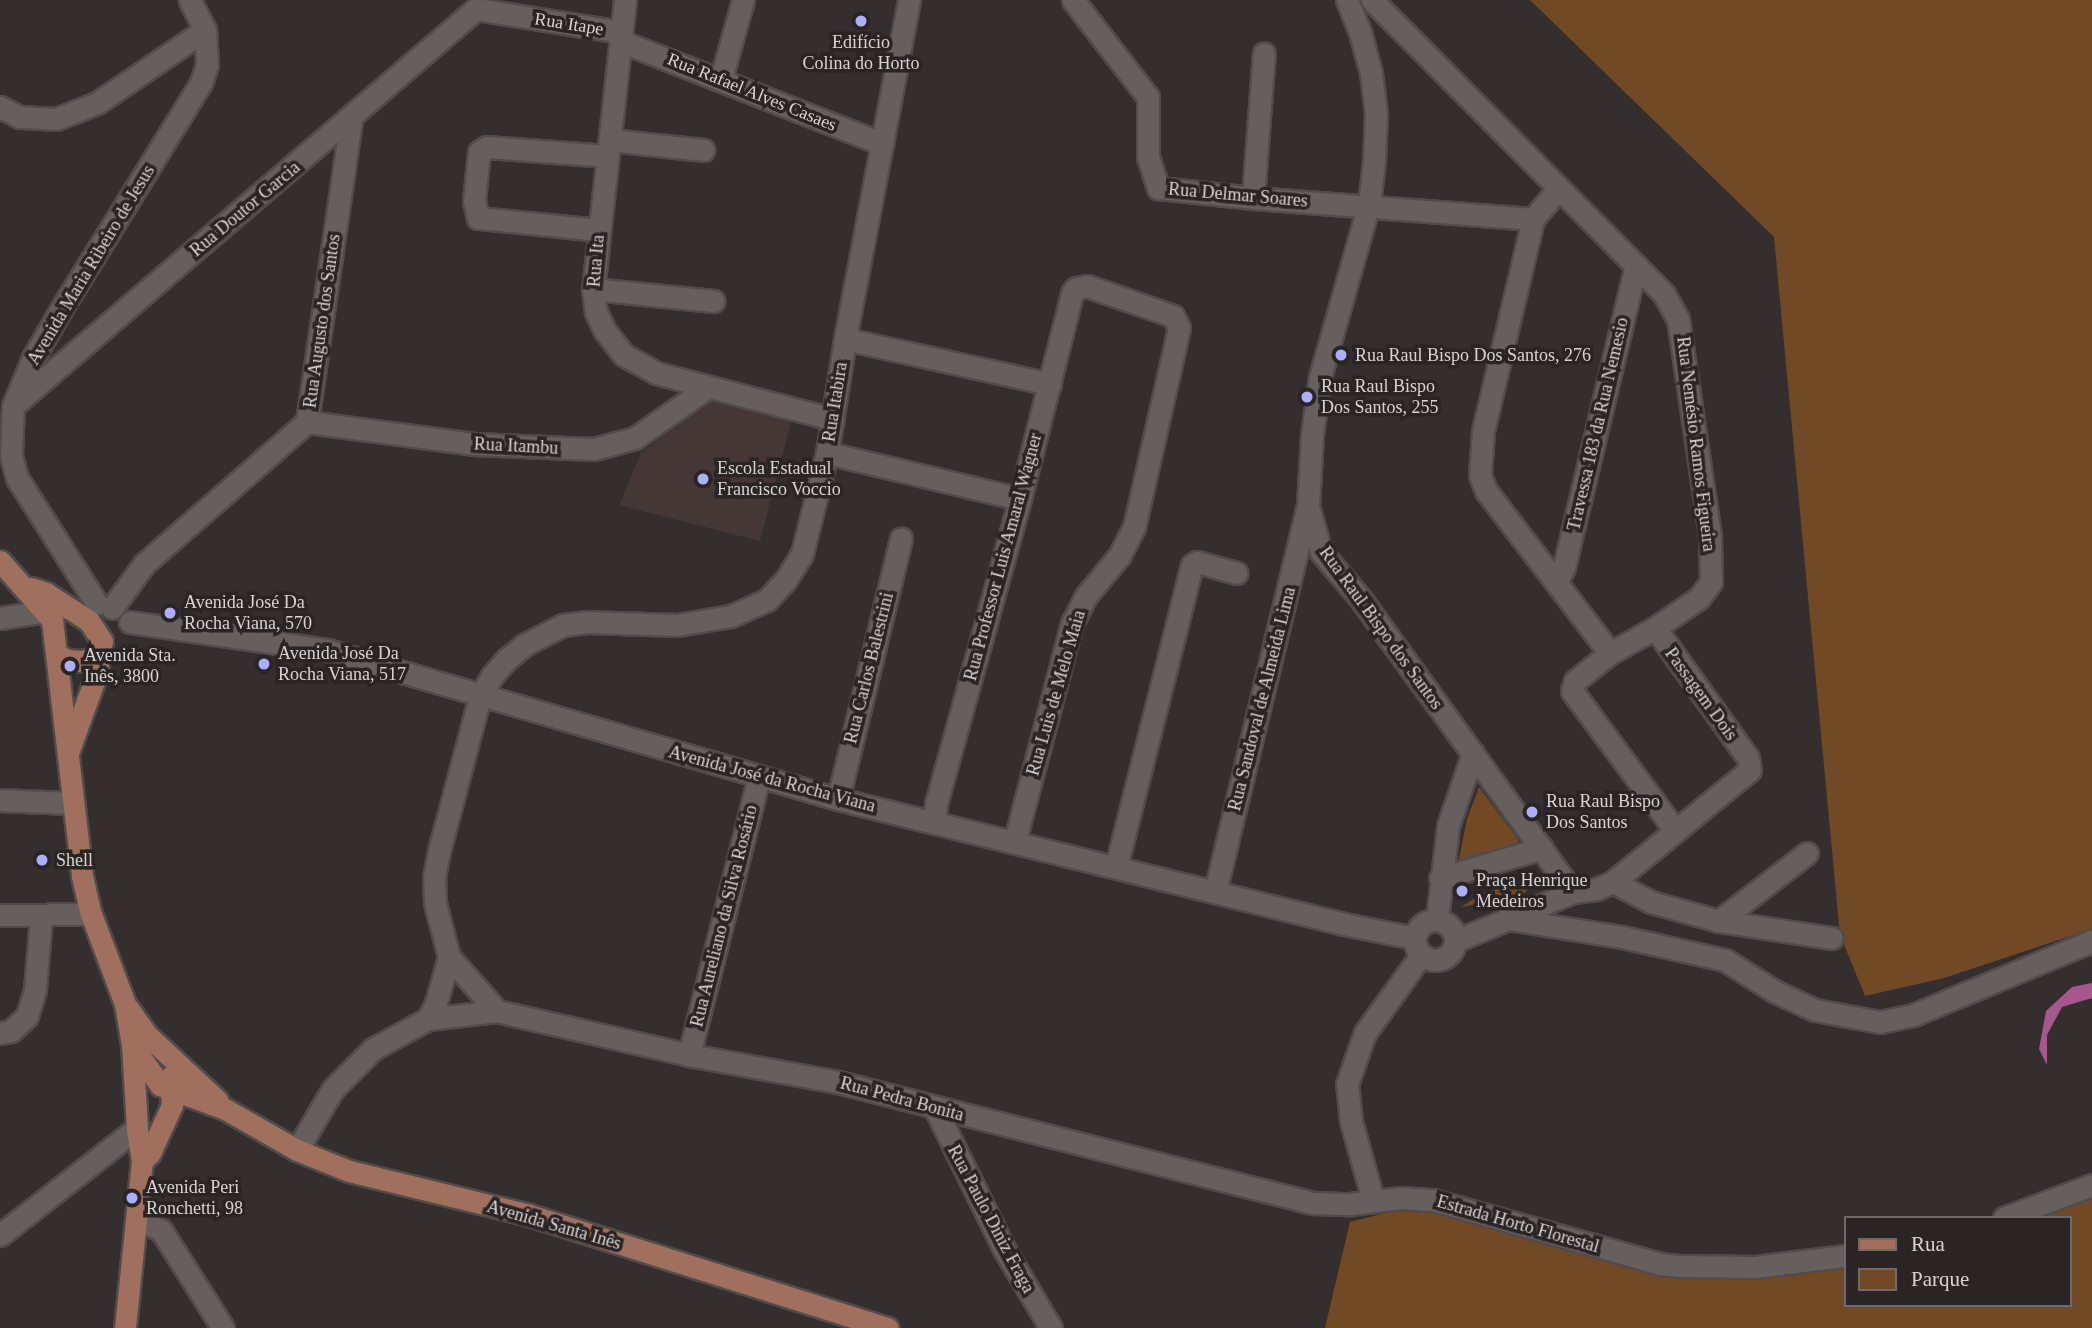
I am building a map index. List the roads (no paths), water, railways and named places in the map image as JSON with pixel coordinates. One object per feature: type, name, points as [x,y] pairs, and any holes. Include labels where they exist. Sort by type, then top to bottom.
[{"type":"main road","points":[[0,561],[25,586],[46,593],[57,609],[89,621],[101,647],[96,676],[69,750]]},
{"type":"main road","points":[[57,609],[52,620],[82,876],[91,914],[139,1040],[166,1083],[172,1105],[150,1153],[142,1161]]},
{"type":"main road","points":[[56,654],[67,660],[80,661],[92,659],[101,647]]},
{"type":"main road","points":[[125,1328],[142,1161],[137,1128],[139,1040]]},
{"type":"main road","name":"Avenida Santa Inês","points":[[139,1040],[195,1079],[226,1109]]},
{"type":"main road","points":[[137,1128],[166,1083],[195,1079]]},
{"type":"main road","name":"Avenida Santa Inês","points":[[166,1083],[226,1109],[296,1150],[349,1171],[554,1223],[888,1328]]},
{"type":"street","name":"Avenida Maria Ribeiro de Jesus","points":[[130,622],[104,606],[17,478],[12,456],[13,406],[33,358],[60,311],[188,108],[206,65],[205,30],[190,0]]},
{"type":"street","name":"Rua Ita","points":[[625,0],[593,289],[596,312],[605,331],[624,355],[656,373],[833,419]]},
{"type":"street","name":"Rua Ita","points":[[621,32],[639,0]]},
{"type":"street","points":[[720,79],[744,0]]},
{"type":"street","name":"Rua Itabira","points":[[480,696],[507,659],[524,645],[563,625],[586,622],[703,623],[731,616],[767,600],[785,581],[802,554],[827,453],[845,340],[909,0]]},
{"type":"street","name":"Rua Delmar Soares","points":[[1073,0],[1148,97],[1148,157],[1158,188],[1253,198],[1369,204],[1534,219]]},
{"type":"street","name":"Rua Raul Bispo dos Santos","points":[[1347,0],[1360,32],[1371,73],[1376,114],[1369,204],[1320,377],[1312,435],[1308,506],[1321,552],[1360,598],[1573,892]]},
{"type":"street","name":"Rua Nemésio Ramos Figueira","points":[[1372,0],[1557,190],[1636,265],[1673,306],[1680,327],[1710,548],[1711,582],[1706,591],[1655,628],[1610,653],[1575,681],[1572,691],[1675,830]]},
{"type":"street","name":"Rua Itape","points":[[473,5],[621,32]]},
{"type":"street","name":"Rua Doutor Garcia","points":[[13,406],[351,119],[473,5]]},
{"type":"street","points":[[0,107],[20,117],[57,119],[97,103],[205,30]]},
{"type":"street","name":"Rua Rafael Alves Casaes","points":[[621,32],[720,79],[883,144]]},
{"type":"street","points":[[1253,198],[1264,52]]},
{"type":"street","name":"Rua Augusto dos Santos","points":[[104,606],[163,546],[307,422],[351,119]]},
{"type":"street","points":[[599,230],[478,218],[474,201],[479,152],[487,147],[703,150]]},
{"type":"street","points":[[1557,190],[1534,219],[1483,431],[1480,475],[1486,491],[1610,653]]},
{"type":"street","name":"Travessa 183 da Rua Nemesio","points":[[1557,581],[1567,554],[1636,265]]},
{"type":"street","name":"Rua Luis de Melo Maia","points":[[1015,840],[1072,623],[1086,596],[1119,556],[1140,507],[1178,333],[1179,323],[1173,316],[1087,286],[1076,288],[1072,293]]},
{"type":"street","points":[[593,289],[713,301]]},
{"type":"street","name":"Rua Professor Luis Amaral Wagner","points":[[935,821],[936,804],[1020,499],[1072,293]]},
{"type":"street","points":[[845,340],[1050,384]]},
{"type":"street","name":"Rua Itambu","points":[[307,422],[474,444],[594,449],[635,438],[708,387]]},
{"type":"street","points":[[827,453],[1020,499]]},
{"type":"street","name":"Rua Sandoval de Almeida Lima","points":[[1215,892],[1308,506]]},
{"type":"street","name":"Rua Carlos Balestrini","points":[[838,799],[901,538]]},
{"type":"street","points":[[1116,867],[1192,565],[1197,562],[1237,573]]},
{"type":"street","points":[[0,618],[57,609],[104,606]]},
{"type":"street","points":[[101,647],[130,622]]},
{"type":"street","name":"Avenida José da Rocha Viana","points":[[130,622],[327,650],[838,799],[1015,840],[1418,946]]},
{"type":"street","name":"Passagem Dois","points":[[1655,628],[1748,758],[1750,770],[1746,776],[1675,830]]},
{"type":"street","points":[[480,696],[434,877],[435,903],[449,957],[497,1011]]},
{"type":"street","points":[[1437,920],[1447,826],[1473,753]]},
{"type":"street","name":"Rua Aureliano da Silva Rosário","points":[[689,1055],[759,777]]},
{"type":"street","points":[[0,800],[72,803]]},
{"type":"street","points":[[1455,941],[1573,892],[1596,889],[1614,882],[1675,830]]},
{"type":"street","points":[[1440,878],[1542,848]]},
{"type":"street","points":[[1719,921],[1807,853]]},
{"type":"street","points":[[1614,882],[1651,902],[1719,921],[1832,938]]},
{"type":"street","points":[[0,915],[41,917],[91,914]]},
{"type":"street","points":[[0,1033],[21,1025],[27,1016],[35,989],[41,917]]},
{"type":"street","points":[[1508,919],[1600,932],[1708,955],[1725,960],[1774,991],[1815,1010],[1861,1021],[1880,1021],[1913,1015],[2092,941]]},
{"type":"street","points":[[1418,946],[1429,960],[1441,959],[1451,952],[1455,941],[1450,927],[1437,920]]},
{"type":"street","points":[[1373,1200],[1351,1121],[1347,1084],[1365,1032],[1418,946],[1420,927],[1437,920]]},
{"type":"street","points":[[296,1150],[317,1112],[349,1070],[373,1049],[428,1019],[449,957]]},
{"type":"street","name":"Rua Pedra Bonita","points":[[428,1019],[497,1011],[689,1055],[838,1082],[1294,1200],[1332,1205],[1373,1200]]},
{"type":"street","name":"Rua Paulo Diniz Fraga","points":[[935,1108],[1004,1249],[1051,1328]]},
{"type":"street","points":[[0,1235],[137,1128]]},
{"type":"street","points":[[2009,1216],[2092,1185]]},
{"type":"street","name":"Estrada Horto Florestal","points":[[1373,1200],[1433,1200],[1660,1264],[1755,1267],[1843,1256]]},
{"type":"street","points":[[0,1209],[21,1217]]},
{"type":"street","points":[[136,1219],[161,1230],[223,1328]]},
{"type":"place","name":"Edifício Colina do Horto","points":[[861,21]]},
{"type":"place","name":"Rua Raul Bispo Dos Santos, 276","points":[[1341,355]]},
{"type":"place","name":"Rua Raul Bispo Dos Santos, 255","points":[[1307,397]]},
{"type":"place","name":"Escola Estadual Francisco Voccio","points":[[703,479]]},
{"type":"place","name":"Avenida José Da Rocha Viana, 570","points":[[170,613]]},
{"type":"place","name":"Avenida José Da Rocha Viana, 517","points":[[264,664]]},
{"type":"place","name":"Avenida Sta. Inês, 3800","points":[[70,666]]},
{"type":"place","name":"Rua Raul Bispo Dos Santos","points":[[1532,812]]},
{"type":"place","name":"Shell","points":[[42,860]]},
{"type":"place","name":"Praça Henrique Medeiros","points":[[1462,891]]},
{"type":"place","name":"Avenida Peri Ronchetti, 98","points":[[132,1198]]}]
